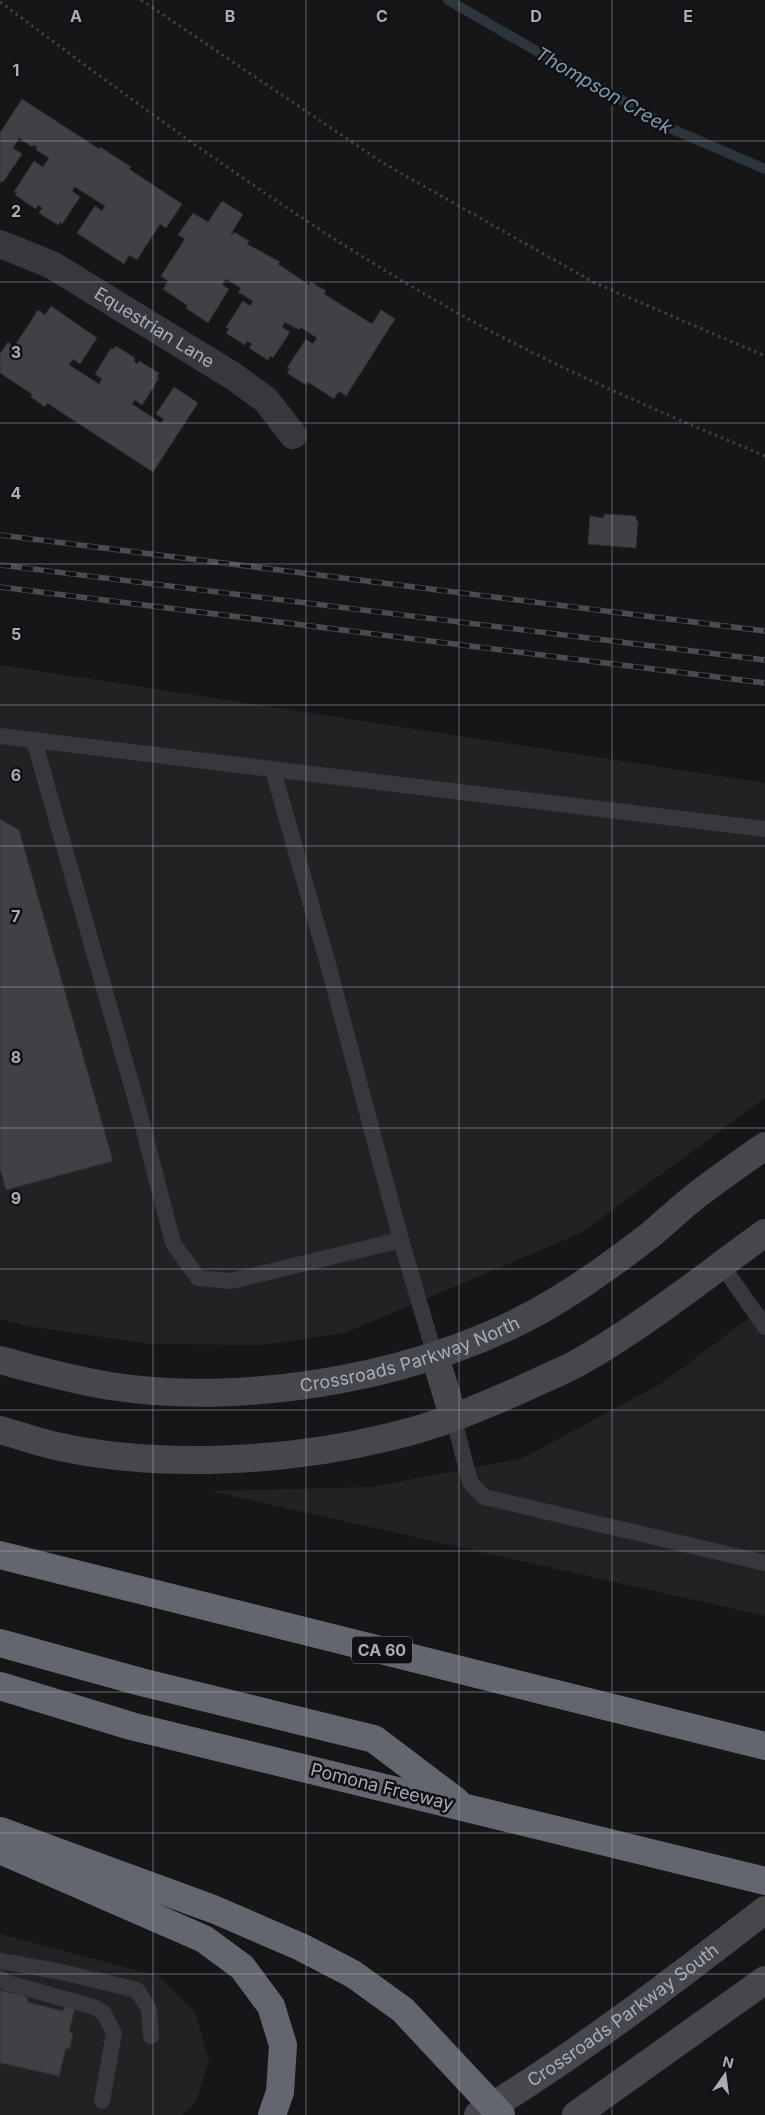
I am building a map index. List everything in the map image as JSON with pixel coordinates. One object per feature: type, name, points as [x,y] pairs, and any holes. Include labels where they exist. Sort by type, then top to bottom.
[{"type":"highway","name":"CA 60","points":[[0,1555],[765,1746]]},
{"type":"highway","points":[[0,1643],[141,1682],[374,1739],[465,1807]]},
{"type":"highway","name":"Pomona Freeway","points":[[0,1686],[131,1726],[765,1881]]},
{"type":"highway","points":[[0,1831],[213,1909],[301,1947],[353,1974],[403,2010],[491,2112]]},
{"type":"highway","points":[[0,1850],[204,1939],[242,1967],[271,2006],[283,2044],[280,2092],[272,2115]]},
{"type":"street","name":"Equestrian Lane","points":[[0,244],[52,264],[233,376],[266,400],[293,435]]},
{"type":"street","name":"Crossroads Parkway North","points":[[0,1360],[111,1386],[188,1392],[275,1389],[355,1376],[435,1356],[499,1331],[562,1297],[600,1273],[696,1195],[765,1146]]},
{"type":"street","points":[[0,1430],[56,1446],[146,1458],[208,1460],[261,1457],[322,1450],[390,1437],[504,1397],[581,1361],[644,1320],[765,1233]]},
{"type":"street","points":[[435,1356],[453,1416]]},
{"type":"street","name":"Crossroads Parkway South","points":[[491,2112],[674,1980],[765,1910]]},
{"type":"street","points":[[576,2115],[765,1980]]},
{"type":"lane","points":[[0,736],[765,829]]},
{"type":"lane","points":[[34,740],[140,1115],[173,1243],[198,1278],[231,1281],[401,1240]]},
{"type":"lane","points":[[273,770],[329,968],[401,1240],[435,1356]]},
{"type":"lane","points":[[721,1264],[765,1327]]},
{"type":"lane","points":[[453,1416],[470,1482],[484,1497],[765,1563]]},
{"type":"lane","points":[[0,1961],[62,1972],[137,1990],[149,2009],[151,2036]]},
{"type":"lane","points":[[0,1978],[7,1983],[94,2007],[104,2013],[114,2033],[102,2101]]},
{"type":"path","points":[[141,0],[383,163],[595,282],[765,356]]},
{"type":"path","points":[[0,2],[77,59],[284,205],[422,292],[489,330],[608,390],[765,456]]},
{"type":"shaded area","points":[[0,665],[765,783],[765,1098],[581,1233],[345,1333],[263,1345],[151,1344],[33,1327],[0,1319]]},
{"type":"shaded area","points":[[765,1306],[765,1616],[210,1491],[371,1487],[523,1458],[662,1383]]},
{"type":"shaded area","points":[[0,1934],[158,1976],[195,2012],[209,2060],[196,2102],[182,2115],[0,2115]]},
{"type":"building","points":[[22,99],[99,149],[100,147],[131,167],[129,169],[182,204],[166,228],[160,224],[137,260],[129,255],[124,264],[77,233],[95,206],[102,211],[105,206],[75,187],[72,191],[80,197],[62,224],[60,222],[58,225],[39,213],[42,208],[38,205],[36,209],[15,195],[17,193],[14,192],[34,161],[43,167],[49,158],[36,150],[37,147],[33,145],[32,147],[19,138],[13,148],[22,154],[3,182],[0,183],[0,133]]},
{"type":"building","points":[[222,201],[243,214],[232,235],[234,232],[249,241],[247,244],[280,262],[278,264],[309,285],[311,282],[326,291],[324,294],[372,324],[381,310],[395,319],[346,396],[339,391],[334,399],[308,382],[306,385],[287,373],[290,369],[287,368],[306,339],[313,344],[317,338],[300,327],[299,330],[285,322],[282,327],[290,332],[273,358],[270,356],[268,360],[249,348],[252,344],[247,341],[245,345],[226,333],[229,329],[226,327],[243,301],[250,306],[253,301],[238,292],[241,288],[226,279],[222,285],[229,289],[208,323],[186,308],[188,306],[163,289],[168,281],[161,276],[185,239],[178,235],[193,213],[208,222]]},
{"type":"building","points":[[51,306],[97,338],[80,364],[73,359],[69,365],[99,384],[102,379],[95,374],[111,348],[114,349],[116,346],[135,358],[134,361],[137,364],[139,361],[159,373],[157,377],[159,378],[142,405],[135,400],[132,404],[161,423],[164,419],[156,414],[174,387],[198,403],[153,472],[47,403],[45,407],[31,397],[32,394],[0,373],[0,354],[8,342],[14,347],[38,310],[45,315]]},
{"type":"building","points":[[604,514],[636,516],[638,521],[636,548],[588,544],[590,516],[604,518]]},
{"type":"building","points":[[0,819],[19,830],[113,1161],[6,1190],[0,1169]]},
{"type":"building","points":[[17,1989],[26,1991],[25,1997],[28,1998],[27,2002],[63,2011],[65,2005],[75,2008],[69,2032],[73,2033],[70,2049],[66,2048],[59,2076],[0,2063],[0,1990],[15,1994]]},
{"type":"waterway","name":"Thompson Creek","points":[[448,0],[672,129],[765,169]]},
{"type":"railway","points":[[0,535],[765,631]]},
{"type":"railway","points":[[0,565],[765,660]]},
{"type":"railway","points":[[0,587],[765,683]]}]
